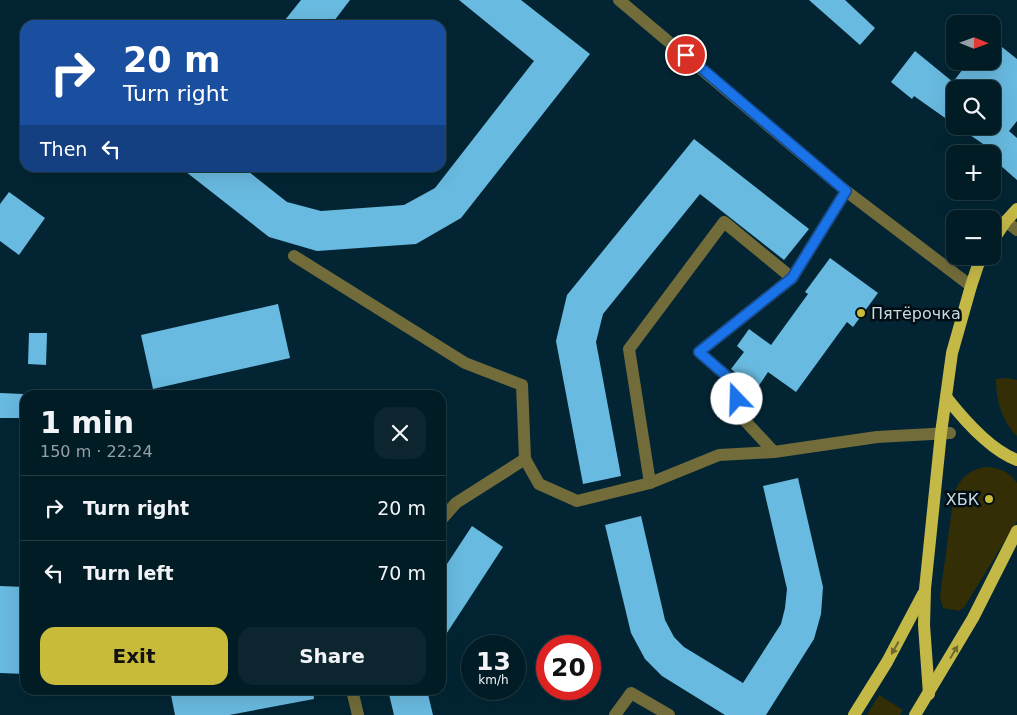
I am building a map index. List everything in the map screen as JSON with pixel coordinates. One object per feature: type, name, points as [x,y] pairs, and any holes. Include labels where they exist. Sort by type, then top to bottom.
[{"type":"main road","points":[[1001,228],[1017,209]]},
{"type":"main road","points":[[929,694],[924,625],[925,589],[941,433],[952,352],[978,265]]},
{"type":"main road","points":[[946,397],[958,414],[974,429],[1012,458]]},
{"type":"main road","points":[[916,715],[973,618],[1017,531]]},
{"type":"main road","points":[[854,715],[887,662],[925,589]]},
{"type":"street","points":[[619,0],[846,191],[971,286]]},
{"type":"street","points":[[774,452],[736,411],[738,386],[699,352],[792,278],[846,191]]},
{"type":"street","points":[[1006,221],[1017,230]]},
{"type":"street","points":[[650,483],[629,349],[724,222],[792,278]]},
{"type":"street","points":[[294,256],[465,364],[522,385],[525,459],[539,484],[577,501],[650,483],[719,456],[774,452],[877,437],[950,433],[941,433]]},
{"type":"street","points":[[446,514],[456,503],[525,459]]},
{"type":"street","points":[[615,715],[631,693],[669,715]]},
{"type":"street","points":[[353,695],[358,715]]},
{"type":"shaded area","points":[[1008,378],[1017,380],[1017,436],[1007,424],[997,395],[996,379]]},
{"type":"shaded area","points":[[984,467],[1003,471],[1010,475],[1017,483],[1017,521],[965,606],[959,611],[943,608],[940,597],[954,494],[965,476]]},
{"type":"shaded area","points":[[879,695],[903,710],[900,715],[867,715]]},
{"type":"building","points":[[301,0],[350,0],[335,20],[285,20]]},
{"type":"building","points":[[459,0],[521,0],[590,54],[461,218],[416,244],[317,251],[269,237],[186,172],[249,172],[287,202],[321,211],[404,205],[435,188],[534,61]]},
{"type":"building","points":[[809,0],[845,0],[875,28],[860,45]]},
{"type":"building","points":[[1001,46],[1017,59],[1017,121],[1009,131],[1017,138],[1017,180],[1001,166],[1001,145],[985,145],[970,135],[1001,135],[1001,80],[955,80],[962,70],[1001,70]]},
{"type":"building","points":[[915,51],[951,80],[946,80],[946,119],[914,96],[912,99],[891,82]]},
{"type":"building","points":[[694,139],[809,229],[784,260],[700,194],[603,314],[596,342],[621,476],[583,484],[556,341],[567,295]]},
{"type":"building","points":[[9,192],[45,218],[19,255],[0,241],[0,204]]},
{"type":"building","points":[[830,258],[878,293],[853,327],[847,322],[796,392],[768,372],[756,390],[731,369],[744,352],[737,346],[749,329],[771,345],[808,294],[805,292]]},
{"type":"building","points":[[278,304],[290,358],[153,389],[141,335]]},
{"type":"building","points":[[29,333],[47,333],[46,365],[28,364]]},
{"type":"building","points":[[0,393],[20,394],[20,418],[0,418]]},
{"type":"building","points":[[798,478],[823,587],[821,614],[814,639],[766,715],[725,715],[662,676],[645,659],[631,633],[605,525],[641,516],[665,620],[674,637],[684,647],[743,683],[781,624],[787,589],[763,486]]},
{"type":"building","points":[[472,526],[503,547],[446,634],[446,565]]},
{"type":"building","points":[[0,586],[20,587],[20,674],[0,673]]},
{"type":"building","points":[[171,695],[314,695],[314,699],[229,715],[175,715]]},
{"type":"building","points":[[389,695],[428,695],[433,715],[394,715]]},
{"type":"place","name":"Пятёрочка","points":[[861,313]]},
{"type":"place","name":"ХБК","points":[[989,499]]},
{"type":"route","points":[[686,55],[846,191],[792,278],[699,352],[738,386],[737,399]]}]
